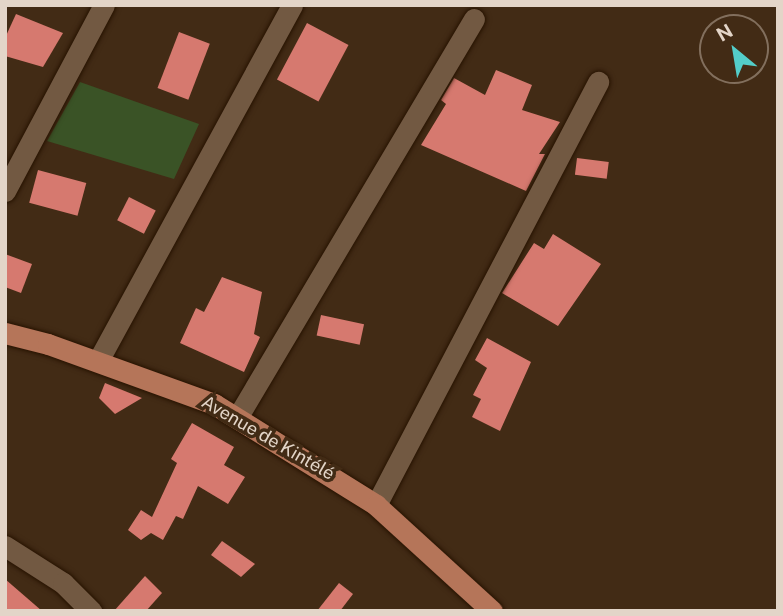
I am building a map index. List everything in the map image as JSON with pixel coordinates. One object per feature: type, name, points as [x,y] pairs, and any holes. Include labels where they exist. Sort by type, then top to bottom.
[{"type":"main road","name":"Avenue de Kintélé","points":[[5,333],[179,389],[237,418],[376,505],[492,611]]},
{"type":"street","points":[[5,191],[104,5]]},
{"type":"street","points":[[98,361],[292,5]]},
{"type":"street","points":[[237,418],[474,19]]},
{"type":"street","points":[[376,505],[598,82]]},
{"type":"street","points":[[5,546],[63,583],[90,611]]},
{"type":"green space","points":[[80,82],[199,124],[174,179],[47,141]]},
{"type":"building","points":[[16,14],[63,33],[43,67],[5,56],[5,38]]},
{"type":"building","points":[[307,23],[348,45],[318,102],[277,80]]},
{"type":"building","points":[[179,32],[210,44],[188,100],[157,88]]},
{"type":"building","points":[[496,70],[532,85],[522,110],[560,122],[539,154],[545,154],[526,191],[421,145],[446,104],[441,100],[454,78],[485,95]]},
{"type":"building","points":[[577,158],[609,162],[607,179],[575,175]]},
{"type":"building","points":[[38,170],[86,183],[77,216],[29,203]]},
{"type":"building","points":[[129,197],[156,211],[144,234],[117,220]]},
{"type":"building","points":[[553,234],[601,264],[558,326],[502,293],[534,243],[544,249]]},
{"type":"building","points":[[5,254],[32,264],[21,293],[5,287]]},
{"type":"building","points":[[222,277],[262,292],[254,334],[260,337],[244,372],[180,343],[196,308],[204,312]]},
{"type":"building","points":[[321,315],[364,324],[360,345],[317,336]]},
{"type":"building","points":[[487,338],[531,362],[500,431],[472,417],[481,399],[473,395],[487,368],[475,360]]},
{"type":"building","points":[[105,383],[142,398],[115,414],[99,398]]},
{"type":"building","points":[[192,423],[234,447],[224,465],[245,477],[228,504],[198,486],[183,519],[176,516],[163,540],[151,533],[141,540],[128,530],[141,510],[152,517],[177,463],[171,459]]},
{"type":"building","points":[[222,541],[255,564],[241,577],[211,555]]},
{"type":"building","points":[[145,576],[162,593],[146,611],[114,611]]},
{"type":"building","points":[[5,579],[42,611],[5,611]]},
{"type":"building","points":[[339,583],[353,594],[340,611],[317,611]]}]
